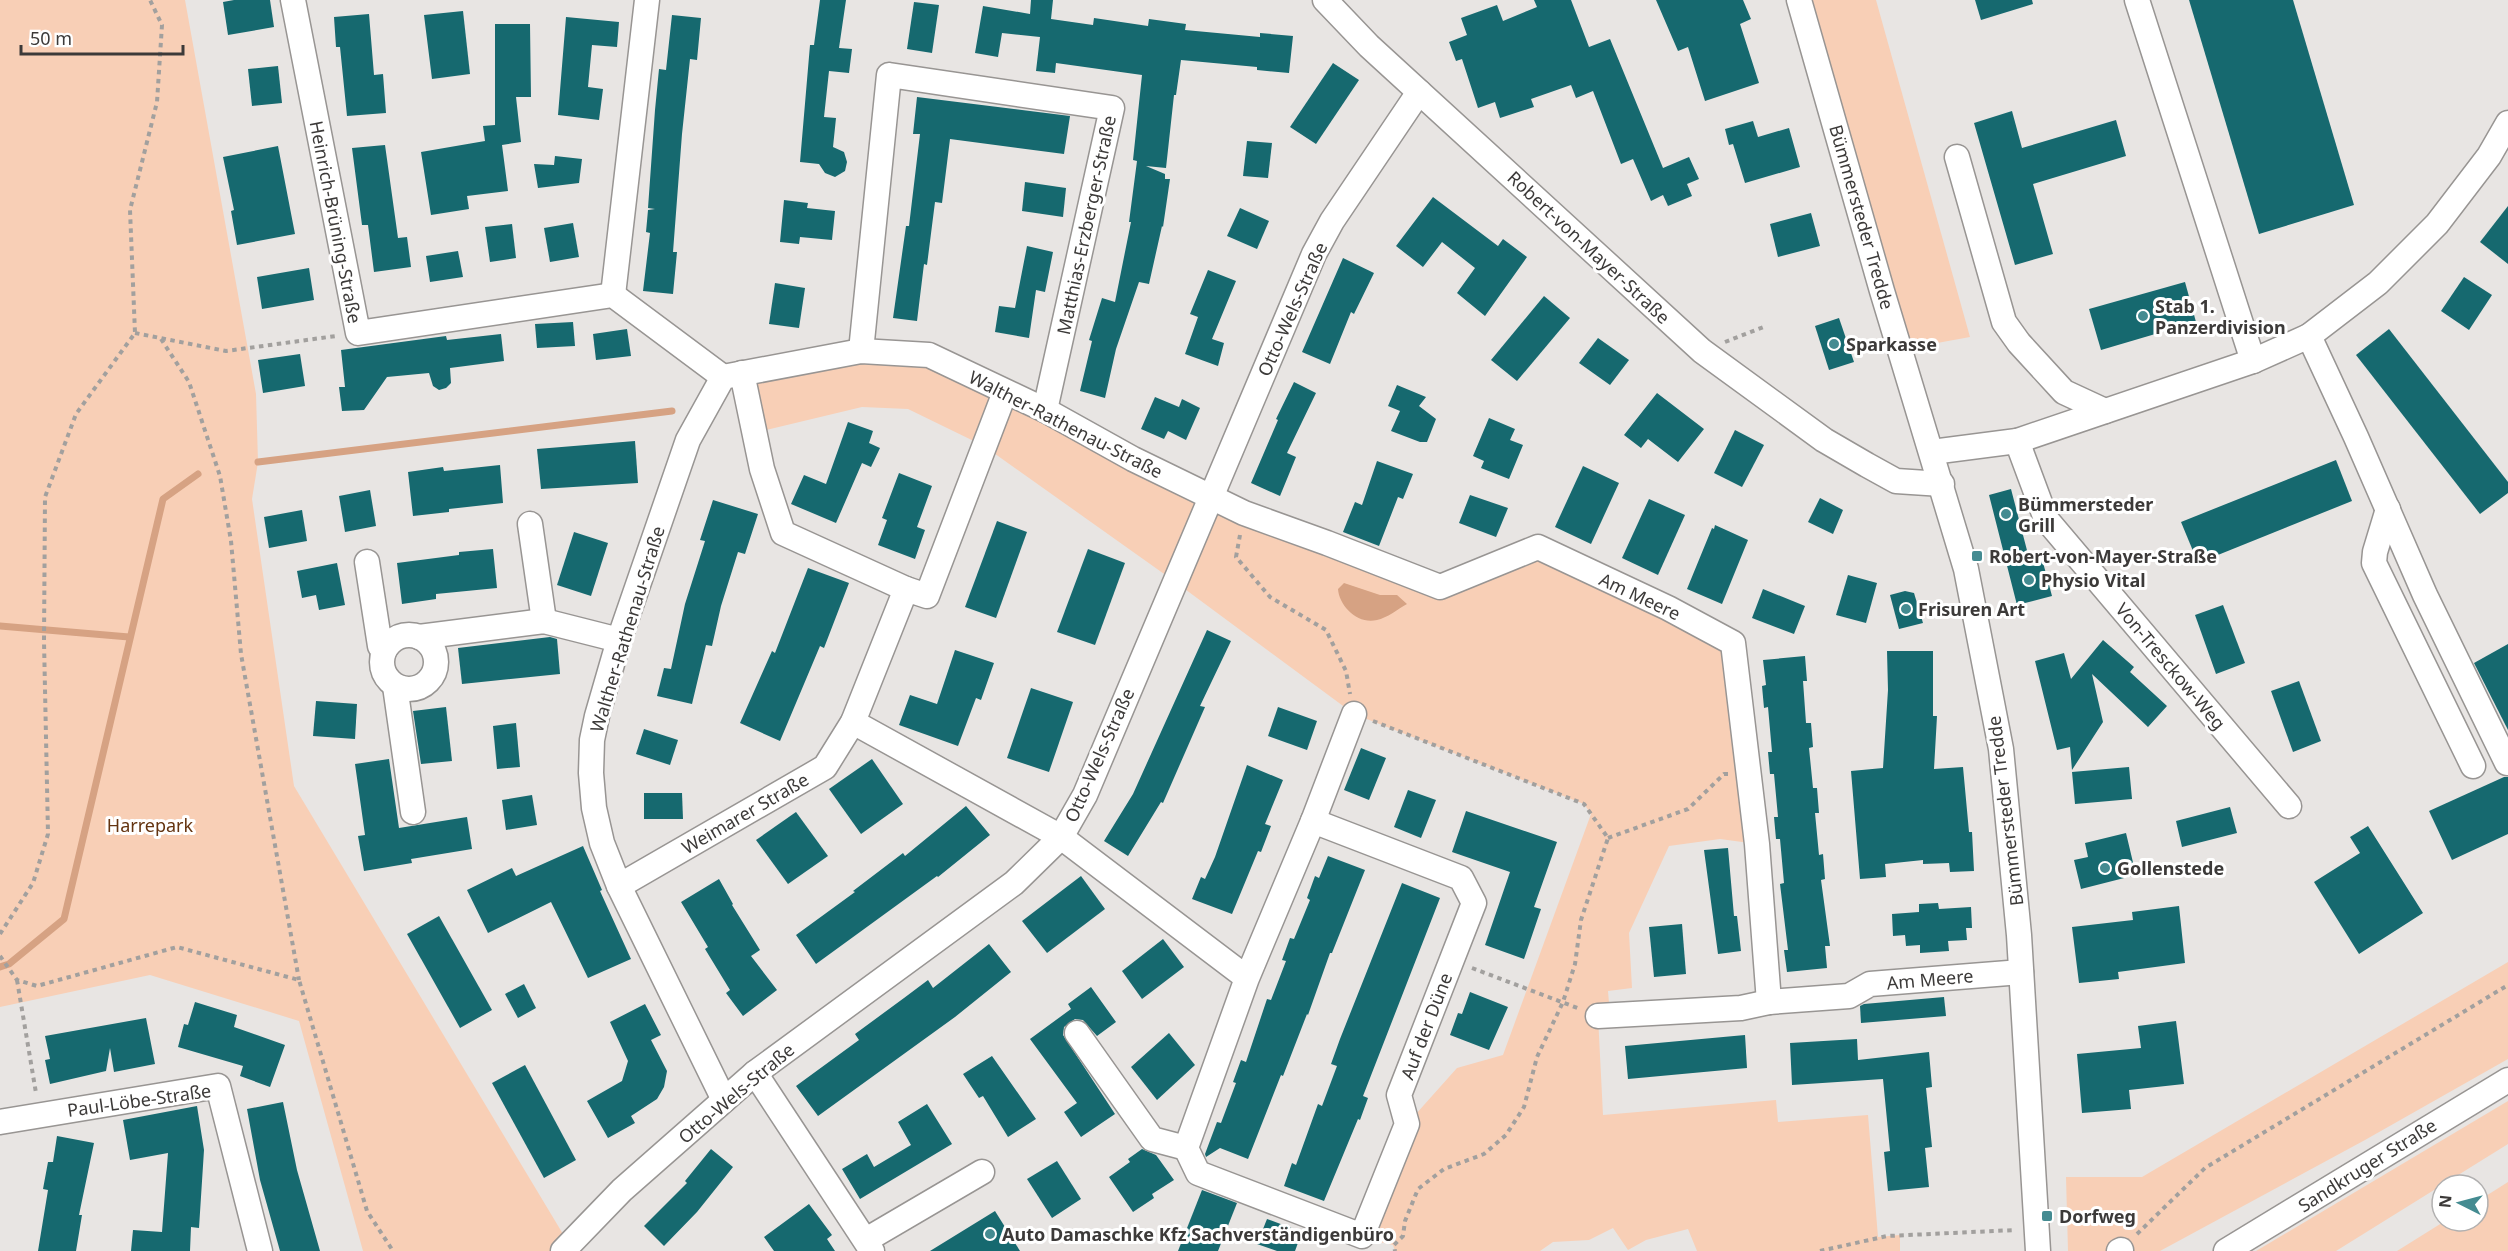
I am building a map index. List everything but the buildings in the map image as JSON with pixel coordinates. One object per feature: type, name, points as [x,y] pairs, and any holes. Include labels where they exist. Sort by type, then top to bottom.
[{"type":"street","name":"Heinrich-Brüning-Straße","points":[[293,0],[358,333],[612,295]]},
{"type":"street","points":[[647,0],[612,295],[732,375],[783,533],[906,589],[927,596],[1005,392]]},
{"type":"street","name":"Robert-von-Mayer-Straße","points":[[1325,0],[1369,46],[1702,351],[1824,440],[1867,465],[1896,481],[1942,484]]},
{"type":"street","name":"Bümmersteder Tredde","points":[[1799,0],[1888,311],[1966,569],[2001,749],[2021,972],[2038,1240]]},
{"type":"street","points":[[2137,0],[2215,250],[2253,361]]},
{"type":"street","name":"Matthias-Erzberger-Straße","points":[[861,351],[889,75],[1113,108],[1045,410]]},
{"type":"street","name":"Otto-Wels-Straße","points":[[563,1251],[622,1190],[755,1073],[1014,883],[1061,837],[1085,795],[1314,254],[1332,220],[1419,92]]},
{"type":"street","points":[[1932,452],[2018,441],[2253,361],[2309,336],[2378,283],[2437,224],[2489,156],[2508,123]]},
{"type":"street","points":[[1957,157],[2004,322],[2019,343],[2064,392],[2105,411]]},
{"type":"street","points":[[2309,336],[2425,595],[2507,763]]},
{"type":"street","name":"Walther-Rathenau-Straße","points":[[724,1100],[619,886],[602,843],[594,808],[591,773],[592,740],[597,716],[619,640],[687,440],[732,375],[861,351],[929,355],[1045,410],[1132,459],[1211,498]]},
{"type":"street","name":"Von-Tresckow-Weg","points":[[2018,441],[2046,519],[2289,806]]},
{"type":"street","name":"Am Meere","points":[[1211,498],[1244,513],[1440,587],[1538,547],[1668,608],[1733,643],[1750,772],[1769,1002]]},
{"type":"street","points":[[2388,509],[2374,563],[2473,766]]},
{"type":"street","points":[[530,524],[544,621]]},
{"type":"street","points":[[367,562],[380,646],[385,650]]},
{"type":"street","name":"Weimarer Straße","points":[[619,886],[825,767],[853,722],[906,589]]},
{"type":"street","points":[[419,637],[433,649],[436,666],[434,675],[429,682],[413,690],[395,686],[389,681],[382,666],[385,650],[397,638],[544,621],[619,640]]},
{"type":"street","points":[[395,686],[413,812]]},
{"type":"street","points":[[1077,1033],[1152,1139],[1186,1148],[1247,978],[1313,821],[1354,714]]},
{"type":"street","points":[[853,722],[1061,837],[1247,978]]},
{"type":"street","name":"Auf der Düne","points":[[1186,1148],[1198,1173],[1362,1236],[1407,1124],[1399,1095],[1474,903],[1461,878],[1313,821]]},
{"type":"street","name":"Am Meere","points":[[1598,1016],[1741,1008],[1769,1002],[1849,996],[1870,984],[2021,972]]},
{"type":"street","points":[[755,1073],[869,1245],[982,1172]]},
{"type":"street","name":"Sandkruger Straße","points":[[2235,1249],[2508,1080]]},
{"type":"street","name":"Paul-Löbe-Straße","points":[[0,1122],[218,1086],[260,1251]]},
{"type":"path","points":[[0,934],[33,883],[48,834],[44,641],[45,496],[75,414],[135,333],[130,210],[157,102],[162,25],[150,0]]},
{"type":"path","points":[[1702,351],[1766,326]]},
{"type":"path","points":[[135,333],[226,351],[358,333]]},
{"type":"path","points":[[160,339],[189,382],[220,476],[231,541],[241,654],[300,980],[367,1211],[393,1251]]},
{"type":"path","points":[[1608,838],[1688,809],[1724,774],[1750,772]]},
{"type":"path","points":[[17,980],[37,986],[177,948],[300,980]]},
{"type":"path","points":[[1,958],[17,980],[40,1115]]},
{"type":"path","points":[[1451,961],[1598,1016]]},
{"type":"path","points":[[2120,1250],[2205,1168],[2508,985]]},
{"type":"path","points":[[1820,1251],[1887,1236],[2038,1240]]},
{"type":"green space","name":"Harrepark","points":[[0,0],[185,0],[256,394],[258,462],[252,499],[294,786],[569,1244],[563,1251],[363,1251],[299,1021],[150,975],[0,1007]]},
{"type":"green space","points":[[1799,0],[1876,0],[1970,337],[1899,350]]},
{"type":"green space","points":[[929,355],[1133,459],[1439,587],[1538,547],[1733,643],[1757,844],[1720,839],[1669,846],[1629,933],[1632,988],[1608,991],[1610,1015],[1598,1016],[1603,1115],[1776,1100],[1778,1122],[1868,1115],[1878,1237],[1900,1235],[1900,1251],[1697,1251],[1688,1229],[1646,1240],[1628,1250],[1613,1228],[1589,1240],[1553,1242],[1540,1251],[1395,1251],[1393,1245],[1371,1240],[1407,1124],[1457,1068],[1503,1055],[1591,814],[1584,804],[1354,714],[1174,581],[984,446],[908,409],[862,407],[754,433],[742,373]]},
{"type":"green space","points":[[2508,962],[2508,1059],[2365,1140],[2160,1251],[2068,1251],[2066,1177],[2142,1177]]},
{"type":"green space","points":[[2508,1101],[2508,1144],[2461,1173],[2430,1173],[2430,1193],[2336,1251],[2256,1251]]},
{"type":"green space","points":[[2508,1182],[2508,1251],[2397,1251],[2430,1230],[2430,1233],[2490,1233],[2490,1193]]},
{"type":"shaded area","points":[[1344,583],[1380,595],[1397,595],[1407,604],[1381,619],[1363,620],[1351,613],[1342,602],[1338,589]]},
{"type":"waterway","points":[[258,462],[672,411]]},
{"type":"waterway","points":[[0,967],[9,964],[64,919],[163,499],[198,474]]},
{"type":"waterway","points":[[0,626],[129,637]]},
{"type":"place","name":"Stab 1. Panzerdivision","points":[[2143,316]]},
{"type":"place","name":"Sparkasse","points":[[1834,344]]},
{"type":"place","name":"Bümmersteder Grill","points":[[2006,514]]},
{"type":"place","name":"Robert-von-Mayer-Straße","points":[[1977,556]]},
{"type":"place","name":"Physio Vital","points":[[2029,580]]},
{"type":"place","name":"Frisuren Art","points":[[1906,609]]},
{"type":"place","name":"Gollenstede","points":[[2105,868]]},
{"type":"place","name":"Dorfweg","points":[[2047,1216]]},
{"type":"place","name":"Auto Damaschke Kfz Sachverständigenbüro","points":[[990,1234]]}]
